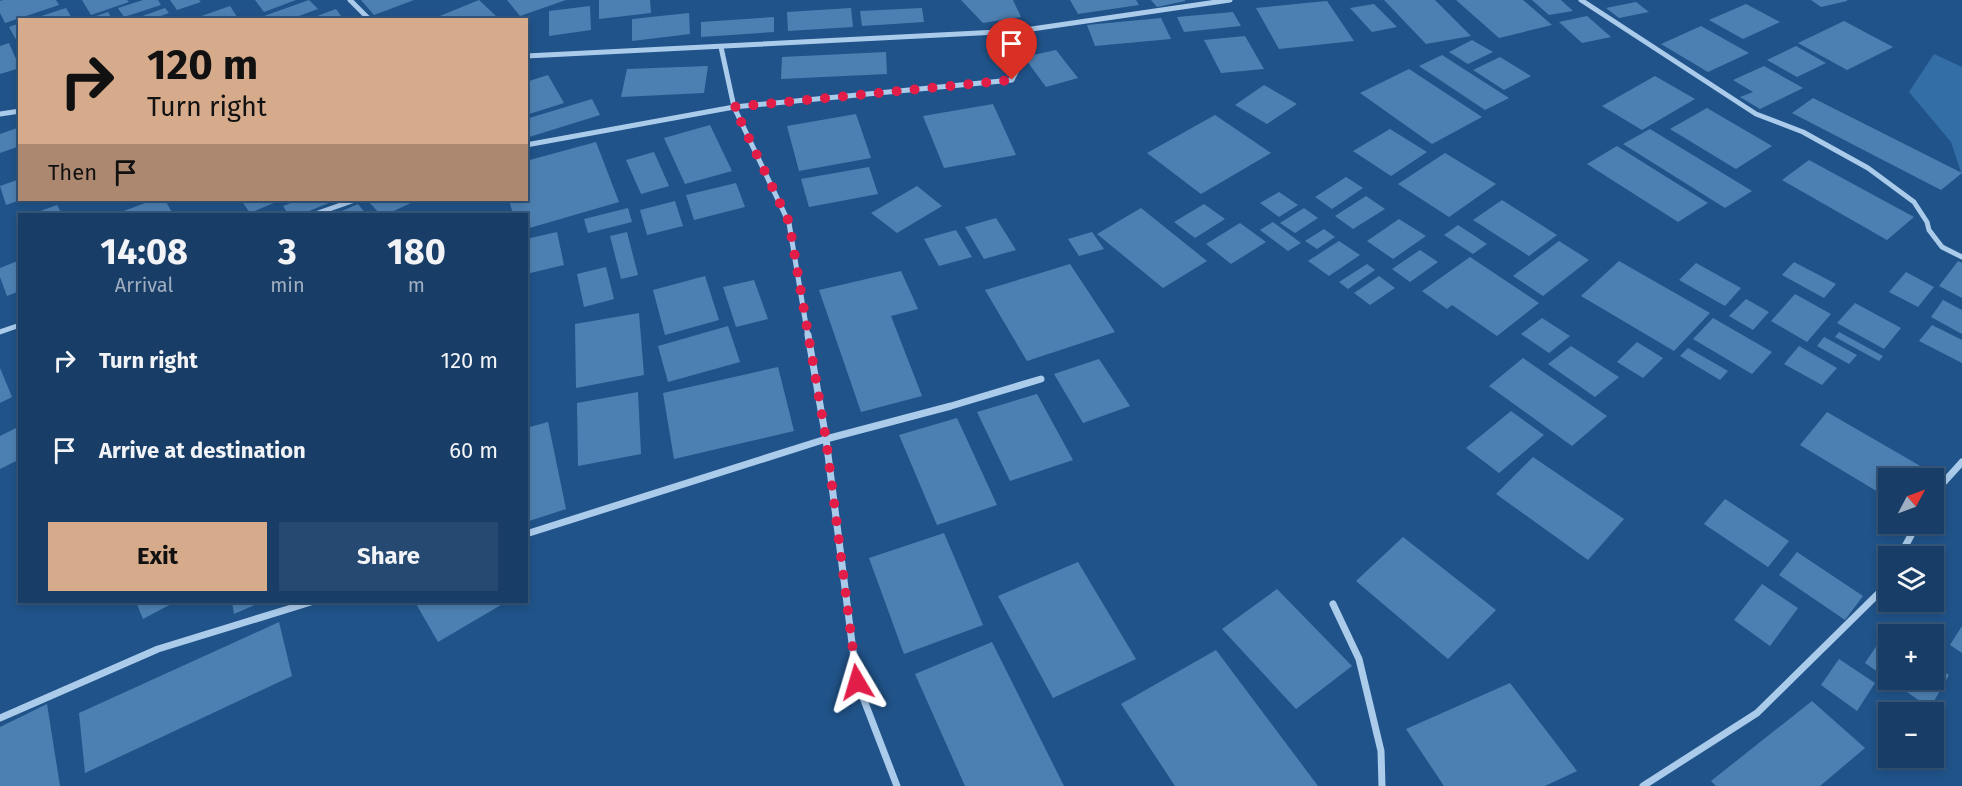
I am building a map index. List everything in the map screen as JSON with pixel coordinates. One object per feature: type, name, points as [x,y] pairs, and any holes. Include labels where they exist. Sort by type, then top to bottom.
[{"type":"street","points":[[350,0],[368,18]]},
{"type":"street","points":[[528,56],[1018,31],[1230,0]]},
{"type":"street","points":[[1581,0],[1756,114],[1803,132],[1868,168],[1914,202],[1927,222],[1929,230],[1942,247],[1962,257]]},
{"type":"street","points":[[528,145],[734,107],[1012,80],[1017,70],[1018,31]]},
{"type":"street","points":[[721,47],[734,107],[789,222],[826,439],[857,682],[897,786]]},
{"type":"street","points":[[0,114],[18,111]]},
{"type":"street","points":[[318,213],[353,201]]},
{"type":"street","points":[[0,332],[18,326]]},
{"type":"street","points":[[528,533],[826,439],[951,406],[1041,379]]},
{"type":"street","points":[[1944,482],[1962,462]]},
{"type":"street","points":[[1643,786],[1756,713],[1878,594]]},
{"type":"street","points":[[0,718],[158,649],[308,603]]},
{"type":"street","points":[[1333,604],[1359,659],[1381,751],[1382,786]]},
{"type":"shaded area","points":[[1934,54],[1962,67],[1962,175],[1951,142],[1909,92]]},
{"type":"building","points":[[56,0],[59,5],[5,23],[0,13],[0,1]]},
{"type":"building","points":[[82,0],[127,0],[129,2],[91,15]]},
{"type":"building","points":[[143,0],[158,0],[161,5],[124,17],[118,8]]},
{"type":"building","points":[[170,0],[199,0],[201,2],[177,10]]},
{"type":"building","points":[[255,0],[296,0],[264,12]]},
{"type":"building","points":[[309,0],[318,9],[293,18],[265,18],[264,16]]},
{"type":"building","points":[[361,0],[414,0],[374,15]]},
{"type":"building","points":[[479,0],[497,17],[494,18],[435,18]]},
{"type":"building","points":[[507,0],[566,0],[520,16]]},
{"type":"building","points":[[599,0],[650,0],[651,13],[599,19]]},
{"type":"building","points":[[961,0],[1013,0],[1021,17],[983,23]]},
{"type":"building","points":[[1070,0],[1136,0],[1139,5],[1078,14]]},
{"type":"building","points":[[1151,0],[1185,0],[1185,1],[1157,7]]},
{"type":"building","points":[[1384,0],[1435,0],[1471,36],[1426,44]]},
{"type":"building","points":[[1456,0],[1523,0],[1552,25],[1499,38]]},
{"type":"building","points":[[1532,0],[1561,0],[1573,11],[1549,15]]},
{"type":"building","points":[[1811,0],[1847,0],[1847,1],[1821,7]]},
{"type":"building","points":[[1327,1],[1354,41],[1279,49],[1256,8]]},
{"type":"building","points":[[1636,2],[1649,12],[1619,18],[1606,8]]},
{"type":"building","points":[[1374,4],[1397,27],[1372,32],[1350,8]]},
{"type":"building","points":[[1746,4],[1780,22],[1743,39],[1709,20]]},
{"type":"building","points":[[230,6],[238,18],[196,18]]},
{"type":"building","points":[[590,6],[591,30],[549,36],[549,11]]},
{"type":"building","points":[[66,8],[72,18],[35,18]]},
{"type":"building","points":[[165,8],[169,13],[155,18],[137,18]]},
{"type":"building","points":[[851,8],[853,27],[788,31],[787,12]]},
{"type":"building","points":[[922,8],[924,22],[862,26],[860,11]]},
{"type":"building","points":[[336,9],[343,18],[312,18]]},
{"type":"building","points":[[108,12],[112,18],[90,18]]},
{"type":"building","points":[[1233,12],[1241,26],[1184,32],[1177,17]]},
{"type":"building","points":[[689,13],[690,34],[632,41],[632,19]]},
{"type":"building","points":[[1587,16],[1611,37],[1582,43],[1559,22]]},
{"type":"building","points":[[774,17],[774,32],[701,37],[701,22]]},
{"type":"building","points":[[1161,18],[1171,39],[1095,46],[1087,25]]},
{"type":"building","points":[[1844,21],[1893,47],[1847,70],[1798,43]]},
{"type":"building","points":[[18,24],[18,43],[9,27]]},
{"type":"building","points":[[1701,26],[1749,53],[1708,72],[1661,44]]},
{"type":"building","points":[[1245,36],[1264,69],[1221,73],[1204,40]]},
{"type":"building","points":[[1472,40],[1493,52],[1468,64],[1449,52]]},
{"type":"building","points":[[9,43],[18,69],[0,74],[0,46]]},
{"type":"building","points":[[1796,46],[1826,63],[1797,77],[1767,60]]},
{"type":"building","points":[[1056,50],[1078,78],[1046,87],[1024,57]]},
{"type":"building","points":[[886,52],[887,74],[781,79],[782,57]]},
{"type":"building","points":[[1442,55],[1509,98],[1485,110],[1419,66]]},
{"type":"building","points":[[1500,57],[1531,76],[1504,90],[1473,70]]},
{"type":"building","points":[[708,66],[704,93],[621,97],[627,69]]},
{"type":"building","points":[[1764,66],[1803,88],[1760,109],[1740,97],[1753,92],[1733,80]]},
{"type":"building","points":[[1409,69],[1482,117],[1432,144],[1360,93]]},
{"type":"building","points":[[548,75],[564,103],[528,114],[528,81]]},
{"type":"building","points":[[1655,76],[1695,99],[1642,130],[1602,106]]},
{"type":"building","points":[[1264,85],[1297,104],[1267,124],[1235,105]]},
{"type":"building","points":[[1813,98],[1962,173],[1941,190],[1792,113]]},
{"type":"building","points":[[592,99],[600,115],[528,137],[528,118]]},
{"type":"building","points":[[993,104],[1016,155],[944,168],[923,116]]},
{"type":"building","points":[[1707,108],[1772,146],[1736,169],[1670,129]]},
{"type":"building","points":[[856,114],[871,158],[799,171],[787,126]]},
{"type":"building","points":[[1215,115],[1271,153],[1201,194],[1147,153]]},
{"type":"building","points":[[710,125],[732,171],[685,184],[664,138]]},
{"type":"building","points":[[18,128],[18,147],[0,153],[0,134]]},
{"type":"building","points":[[1390,129],[1427,152],[1391,176],[1353,151]]},
{"type":"building","points":[[1650,129],[1752,191],[1725,208],[1623,144]]},
{"type":"building","points":[[596,142],[619,202],[528,228],[528,213],[513,213],[509,201],[528,201],[528,160]]},
{"type":"building","points":[[1617,146],[1708,203],[1678,222],[1587,164]]},
{"type":"building","points":[[654,152],[669,186],[641,194],[626,160]]},
{"type":"building","points":[[1445,153],[1496,184],[1449,217],[1398,184]]},
{"type":"building","points":[[1809,160],[1914,217],[1887,240],[1782,180]]},
{"type":"building","points":[[869,167],[878,194],[809,207],[801,179]]},
{"type":"building","points":[[1346,177],[1363,188],[1332,209],[1315,197]]},
{"type":"building","points":[[18,180],[18,201],[6,205],[0,186]]},
{"type":"building","points":[[736,183],[745,207],[694,220],[686,195]]},
{"type":"building","points":[[917,186],[942,206],[897,233],[871,213]]},
{"type":"building","points":[[1279,192],[1298,205],[1279,217],[1260,203]]},
{"type":"building","points":[[1366,196],[1385,209],[1353,229],[1335,216]]},
{"type":"building","points":[[1502,200],[1557,235],[1529,256],[1473,220]]},
{"type":"building","points":[[150,201],[166,201],[172,213],[119,213]]},
{"type":"building","points":[[242,201],[279,201],[250,213]]},
{"type":"building","points":[[296,201],[334,201],[304,213],[287,213],[283,206]]},
{"type":"building","points":[[368,201],[413,202],[389,213],[379,213]]},
{"type":"building","points":[[675,201],[683,226],[647,235],[640,210]]},
{"type":"building","points":[[358,204],[365,213],[337,213]]},
{"type":"building","points":[[1204,204],[1225,219],[1195,238],[1174,222]]},
{"type":"building","points":[[57,205],[61,213],[35,213]]},
{"type":"building","points":[[628,208],[632,222],[588,233],[584,219]]},
{"type":"building","points":[[1141,208],[1207,261],[1163,288],[1097,234]]},
{"type":"building","points":[[1304,208],[1318,218],[1295,233],[1280,223]]},
{"type":"building","points":[[996,218],[1016,250],[984,259],[965,227]]},
{"type":"building","points":[[1399,219],[1426,236],[1393,259],[1367,241]]},
{"type":"building","points":[[1273,222],[1301,243],[1288,251],[1260,230]]},
{"type":"building","points":[[1240,223],[1266,242],[1231,264],[1206,244]]},
{"type":"building","points":[[1458,225],[1487,244],[1473,254],[1444,235]]},
{"type":"building","points":[[1324,229],[1335,237],[1317,249],[1305,241]]},
{"type":"building","points":[[956,230],[972,257],[939,266],[924,239]]},
{"type":"building","points":[[557,232],[564,265],[528,274],[528,239]]},
{"type":"building","points":[[627,232],[638,275],[621,279],[610,236]]},
{"type":"building","points":[[1092,232],[1104,249],[1079,256],[1068,239]]},
{"type":"building","points":[[1339,241],[1360,255],[1329,276],[1308,261]]},
{"type":"building","points":[[1559,241],[1589,260],[1543,296],[1513,276]]},
{"type":"building","points":[[1420,250],[1438,262],[1410,282],[1392,269]]},
{"type":"building","points":[[1470,257],[1539,303],[1497,336],[1452,305],[1447,309],[1422,291]]},
{"type":"building","points":[[18,261],[18,292],[7,296],[0,277],[0,268]]},
{"type":"building","points":[[1619,261],[1710,313],[1674,351],[1581,296]]},
{"type":"building","points":[[1958,261],[1962,263],[1962,298],[1939,286]]},
{"type":"building","points":[[1794,262],[1836,284],[1824,298],[1782,275]]},
{"type":"building","points":[[1696,263],[1741,288],[1725,306],[1679,280]]},
{"type":"building","points":[[1070,264],[1115,332],[1027,361],[985,290]]},
{"type":"building","points":[[1367,264],[1375,270],[1348,289],[1339,282]]},
{"type":"building","points":[[606,267],[614,299],[584,307],[577,274]]},
{"type":"building","points":[[901,271],[918,309],[891,316],[922,396],[861,412],[819,290]]},
{"type":"building","points":[[1906,272],[1934,287],[1918,307],[1889,292]]},
{"type":"building","points":[[705,276],[719,320],[665,335],[653,290]]},
{"type":"building","points":[[1379,276],[1395,288],[1370,305],[1354,293]]},
{"type":"building","points":[[754,280],[768,319],[736,327],[723,287]]},
{"type":"building","points":[[1795,294],[1831,314],[1807,342],[1771,321]]},
{"type":"building","points":[[1746,299],[1769,312],[1753,330],[1729,316]]},
{"type":"building","points":[[1943,300],[1962,310],[1962,334],[1931,317]]},
{"type":"building","points":[[1855,303],[1901,328],[1884,349],[1837,323]]},
{"type":"building","points":[[639,313],[644,375],[576,388],[575,324]]},
{"type":"building","points":[[1542,318],[1570,336],[1549,353],[1521,334]]},
{"type":"building","points":[[1713,318],[1772,352],[1752,374],[1693,339]]},
{"type":"building","points":[[1932,325],[1962,340],[1962,363],[1919,341]]},
{"type":"building","points":[[728,326],[740,362],[668,382],[658,346]]},
{"type":"building","points":[[1839,332],[1883,356],[1879,361],[1835,337]]},
{"type":"building","points":[[1824,337],[1857,355],[1849,364],[1817,346]]},
{"type":"building","points":[[1637,342],[1663,358],[1643,378],[1617,362]]},
{"type":"building","points":[[1571,346],[1619,377],[1595,397],[1548,364]]},
{"type":"building","points":[[1799,346],[1837,368],[1822,385],[1784,364]]},
{"type":"building","points":[[1688,348],[1728,371],[1720,380],[1680,356]]},
{"type":"building","points":[[1523,358],[1607,416],[1572,446],[1489,386]]},
{"type":"building","points":[[1099,359],[1130,406],[1083,423],[1054,374]]},
{"type":"building","points":[[778,367],[794,431],[674,459],[663,393]]},
{"type":"building","points":[[0,368],[12,397],[0,403]]},
{"type":"building","points":[[638,392],[641,454],[578,466],[577,403]]},
{"type":"building","points":[[1037,394],[1073,460],[1010,481],[977,412]]},
{"type":"building","points":[[1511,411],[1544,435],[1499,473],[1466,448]]},
{"type":"building","points":[[1827,412],[1922,467],[1878,468],[1878,492],[1800,445]]},
{"type":"building","points":[[957,418],[997,505],[937,525],[899,435]]},
{"type":"building","points":[[548,422],[566,509],[528,521],[528,427]]},
{"type":"building","points":[[18,427],[18,460],[0,469],[0,436]]},
{"type":"building","points":[[1533,457],[1624,519],[1588,560],[1496,494]]},
{"type":"building","points":[[1725,499],[1789,541],[1768,567],[1704,524]]},
{"type":"building","points":[[944,533],[983,625],[904,654],[869,558]]},
{"type":"building","points":[[1403,537],[1496,610],[1448,659],[1356,581]]},
{"type":"building","points":[[1797,552],[1863,596],[1845,620],[1779,575]]},
{"type":"building","points":[[1078,562],[1136,659],[1053,698],[998,596]]},
{"type":"building","points":[[1762,584],[1798,608],[1770,646],[1734,620]]},
{"type":"building","points":[[1277,589],[1352,666],[1296,709],[1222,629]]},
{"type":"building","points":[[136,603],[173,603],[143,619]]},
{"type":"building","points":[[232,603],[260,603],[234,614]]},
{"type":"building","points":[[416,603],[504,603],[438,642]]},
{"type":"building","points":[[279,622],[292,676],[85,773],[79,713]]},
{"type":"building","points":[[1962,626],[1962,653],[1950,645]]},
{"type":"building","points":[[992,642],[1064,786],[965,786],[915,674]]},
{"type":"building","points":[[1878,644],[1878,672],[1865,663]]},
{"type":"building","points":[[1216,650],[1318,786],[1175,786],[1121,704]]},
{"type":"building","points":[[1839,659],[1875,683],[1857,711],[1821,685]]},
{"type":"building","points":[[1944,672],[1949,675],[1944,684]]},
{"type":"building","points":[[1510,683],[1577,771],[1545,786],[1444,786],[1406,729]]},
{"type":"building","points":[[1904,690],[1940,690],[1933,702],[1921,702]]},
{"type":"building","points":[[1812,701],[1865,748],[1820,786],[1716,786],[1711,781]]},
{"type":"building","points":[[47,704],[60,786],[0,786],[0,727]]},
{"type":"route","points":[[857,682],[826,439],[789,222],[734,107],[1012,80]]}]
